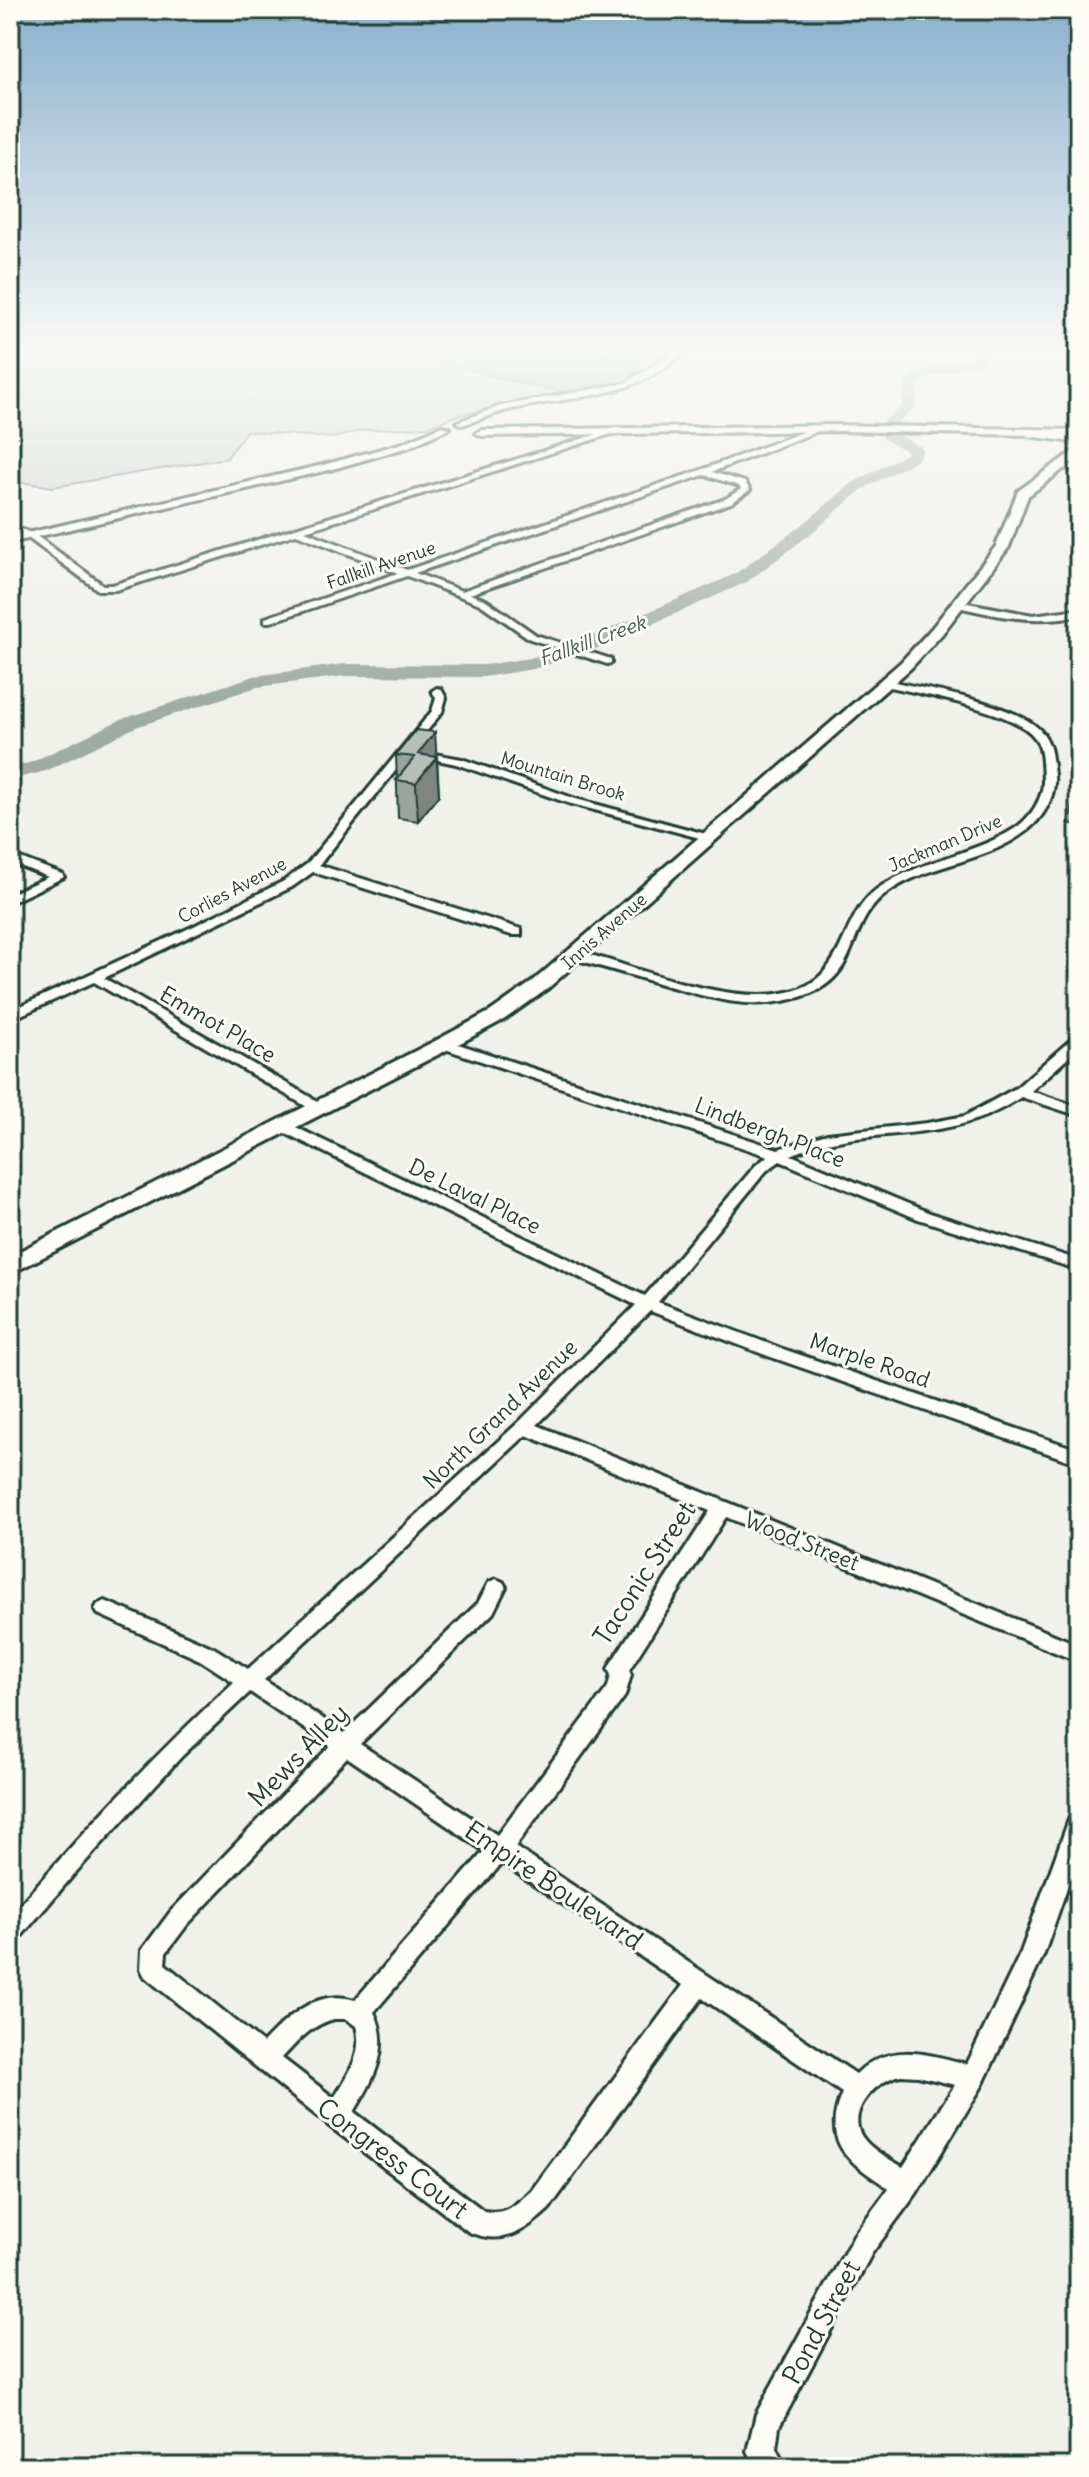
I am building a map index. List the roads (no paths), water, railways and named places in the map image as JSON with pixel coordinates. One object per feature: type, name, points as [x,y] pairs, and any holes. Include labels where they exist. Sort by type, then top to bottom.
[{"type":"main road","name":"Innis Avenue","points":[[10,1266],[498,1015],[576,955],[922,648],[1002,547],[1022,494],[1055,468]]},
{"type":"street","points":[[10,540],[326,468]]},
{"type":"street","points":[[10,528],[31,536],[106,589],[500,468]]},
{"type":"street","name":"Fallkill Avenue","points":[[268,620],[716,468]]},
{"type":"street","points":[[461,594],[743,494],[746,490],[742,484],[704,472]]},
{"type":"street","points":[[297,531],[495,608],[533,637],[607,661]]},
{"type":"street","points":[[957,604],[1021,618],[1051,618],[1079,612]]},
{"type":"street","name":"Jackman Drive","points":[[576,955],[729,999],[788,995],[809,988],[832,973],[861,914],[881,891],[917,871],[1004,840],[1040,814],[1050,776],[1046,749],[1036,731],[992,711],[885,683]]},
{"type":"street","name":"Corlies Avenue","points":[[10,1016],[199,929],[288,884],[311,867],[441,705],[437,691]]},
{"type":"street","name":"Mountain Brook","points":[[405,751],[458,761],[572,801],[711,837]]},
{"type":"street","points":[[10,858],[58,877],[10,899]]},
{"type":"street","points":[[311,867],[516,932]]},
{"type":"street","name":"Emmot Place","points":[[94,977],[319,1108]]},
{"type":"street","name":"North Grand Avenue","points":[[10,1933],[174,1750],[524,1427],[647,1304],[761,1168],[777,1154],[810,1142],[953,1124],[997,1108],[1079,1040]]},
{"type":"street","name":"Lindbergh Place","points":[[444,1044],[777,1154],[924,1216],[1079,1265]]},
{"type":"street","points":[[1020,1092],[1079,1112]]},
{"type":"street","name":"De Laval Place","points":[[284,1127],[647,1304]]},
{"type":"street","name":"Marple Road","points":[[647,1304],[774,1352],[1079,1457]]},
{"type":"street","name":"Wood Street","points":[[524,1427],[1079,1654]]},
{"type":"street","name":"Taconic Street","points":[[360,2011],[500,1849],[618,1690],[621,1675],[618,1669],[722,1508]]},
{"type":"street","name":"Mews Alley","points":[[153,1969],[154,1950],[179,1918],[345,1745],[486,1608],[496,1587]]},
{"type":"street","name":"Empire Boulevard","points":[[105,1609],[207,1654],[250,1681],[857,2089]]},
{"type":"street","points":[[973,2078],[900,2063],[878,2071],[857,2089],[847,2111],[847,2133],[863,2154],[907,2185],[973,2078],[1032,1954],[1079,1822]]},
{"type":"street","name":"Congress Court","points":[[153,1969],[264,2059],[478,2223],[497,2229],[513,2225],[540,2200],[699,1983]]},
{"type":"street","points":[[264,2059],[301,2022],[328,2008],[343,2006],[360,2011],[368,2019],[372,2044],[355,2086],[337,2116]]},
{"type":"street","name":"Pond Street","points":[[772,2467],[761,2451],[766,2424],[863,2244],[907,2185]]},
{"type":"waterway","name":"Fallkill Creek","points":[[10,774],[39,767],[129,723],[254,682],[345,670],[484,671],[533,663],[582,648],[741,578],[807,529],[856,487],[892,468]]}]
